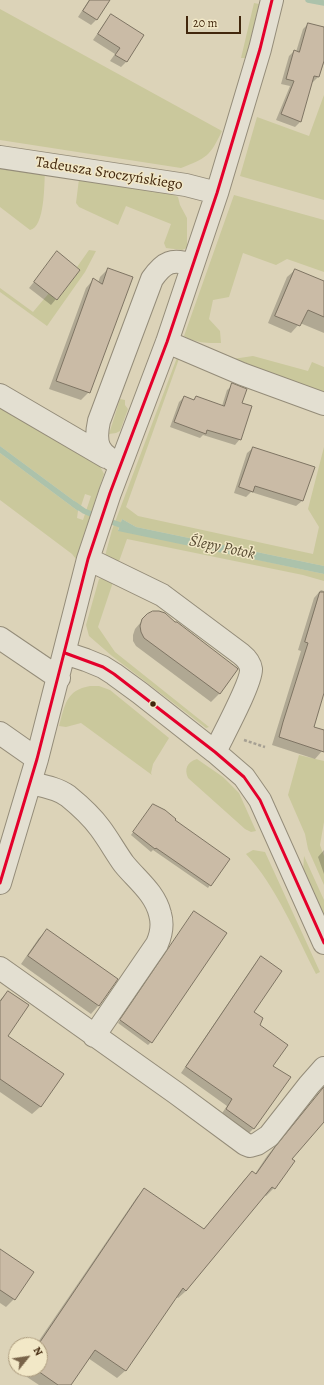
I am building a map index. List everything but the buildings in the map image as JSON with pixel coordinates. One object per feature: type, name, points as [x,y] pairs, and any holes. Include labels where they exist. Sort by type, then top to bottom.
[{"type":"street","points":[[0,883],[37,758],[91,549],[110,493],[113,460],[167,342],[217,193],[260,49],[272,0]]},
{"type":"street","name":"Tadeusza Sroczyńskiego","points":[[0,157],[186,185],[217,193]]},
{"type":"street","points":[[113,460],[98,445],[97,437],[99,421],[152,280],[163,267],[168,264],[181,262],[192,265]]},
{"type":"street","points":[[167,342],[242,374],[324,404]]},
{"type":"street","points":[[0,395],[113,460]]},
{"type":"street","points":[[91,549],[162,595],[248,660],[251,668],[250,675],[244,692],[216,752]]},
{"type":"street","points":[[0,638],[58,678]]},
{"type":"street","points":[[65,653],[103,667],[114,674],[216,752],[244,777],[260,800],[324,943]]},
{"type":"street","points":[[0,733],[37,758]]},
{"type":"street","points":[[30,783],[60,791],[91,818],[100,827],[125,865],[155,900],[160,913],[161,932],[157,944],[94,1036]]},
{"type":"street","points":[[0,968],[245,1144],[250,1146],[257,1144],[269,1136],[324,1068]]},
{"type":"shaded area","points":[[254,3],[259,4],[246,58],[241,58]]},
{"type":"shaded area","points":[[0,9],[222,131],[211,151],[197,162],[181,168],[0,140]]},
{"type":"shaded area","points":[[324,95],[324,200],[240,176],[257,117],[309,136]]},
{"type":"shaded area","points":[[0,166],[45,172],[43,205],[39,222],[30,230],[0,207]]},
{"type":"shaded area","points":[[79,179],[170,193],[178,197],[180,205],[187,218],[187,248],[182,250],[166,248],[164,243],[171,224],[126,206],[118,225],[79,207],[76,203]]},
{"type":"shaded area","points":[[234,195],[324,220],[324,272],[287,259],[276,265],[243,253],[229,297],[213,300],[209,319],[220,331],[221,343],[206,343],[184,336]]},
{"type":"shaded area","points":[[89,250],[96,251],[85,272],[47,326],[0,292],[0,288],[33,312],[49,293],[57,300],[80,270],[77,267]]},
{"type":"shaded area","points":[[178,355],[180,356],[126,507],[138,516],[313,554],[319,527],[308,509],[324,447],[324,566],[136,527],[122,519],[118,530],[324,574],[324,581],[303,575],[127,539],[117,567],[105,556],[112,530]]},
{"type":"shaded area","points":[[253,356],[308,371],[312,362],[324,367],[324,395],[226,360]]},
{"type":"shaded area","points":[[120,399],[125,400],[125,405],[128,409],[120,431],[109,434]]},
{"type":"shaded area","points":[[0,405],[99,464],[104,474],[76,559],[72,554],[0,500],[0,453],[78,511],[77,518],[83,520],[91,496],[85,494],[81,506],[0,446]]},
{"type":"shaded area","points":[[99,579],[114,579],[98,627],[115,652],[209,727],[206,728],[112,656],[89,636],[86,625]]},
{"type":"shaded area","points":[[99,686],[110,690],[169,738],[153,764],[152,775],[81,723],[66,727],[59,726],[65,705],[71,695],[82,688]]},
{"type":"shaded area","points":[[299,755],[324,761],[324,822],[320,845],[324,856],[324,885],[308,849],[305,834],[288,795]]},
{"type":"shaded area","points":[[197,759],[223,777],[239,793],[256,831],[251,832],[245,829],[188,778],[186,772],[187,766]]},
{"type":"shaded area","points":[[253,850],[265,852],[320,972],[316,974],[276,896],[257,867],[246,854]]},
{"type":"shaded area","points":[[304,856],[324,900],[324,919],[303,872]]},
{"type":"water","points":[[0,446],[81,506],[78,511],[0,453]]},
{"type":"water","points":[[122,519],[136,527],[324,566],[324,574],[118,531]]},
{"type":"waterway","points":[[308,0],[324,3]]},
{"type":"waterway","name":"Ślepy Potok","points":[[74,504],[84,511],[98,517]]},
{"type":"waterway","points":[[106,520],[126,527]]},
{"type":"transit line","points":[[0,883],[37,759],[88,559],[110,493],[167,342],[217,193],[260,49],[272,0]]},
{"type":"transit line","points":[[65,653],[103,667],[114,674],[215,752],[244,777],[260,800],[324,943]]}]
